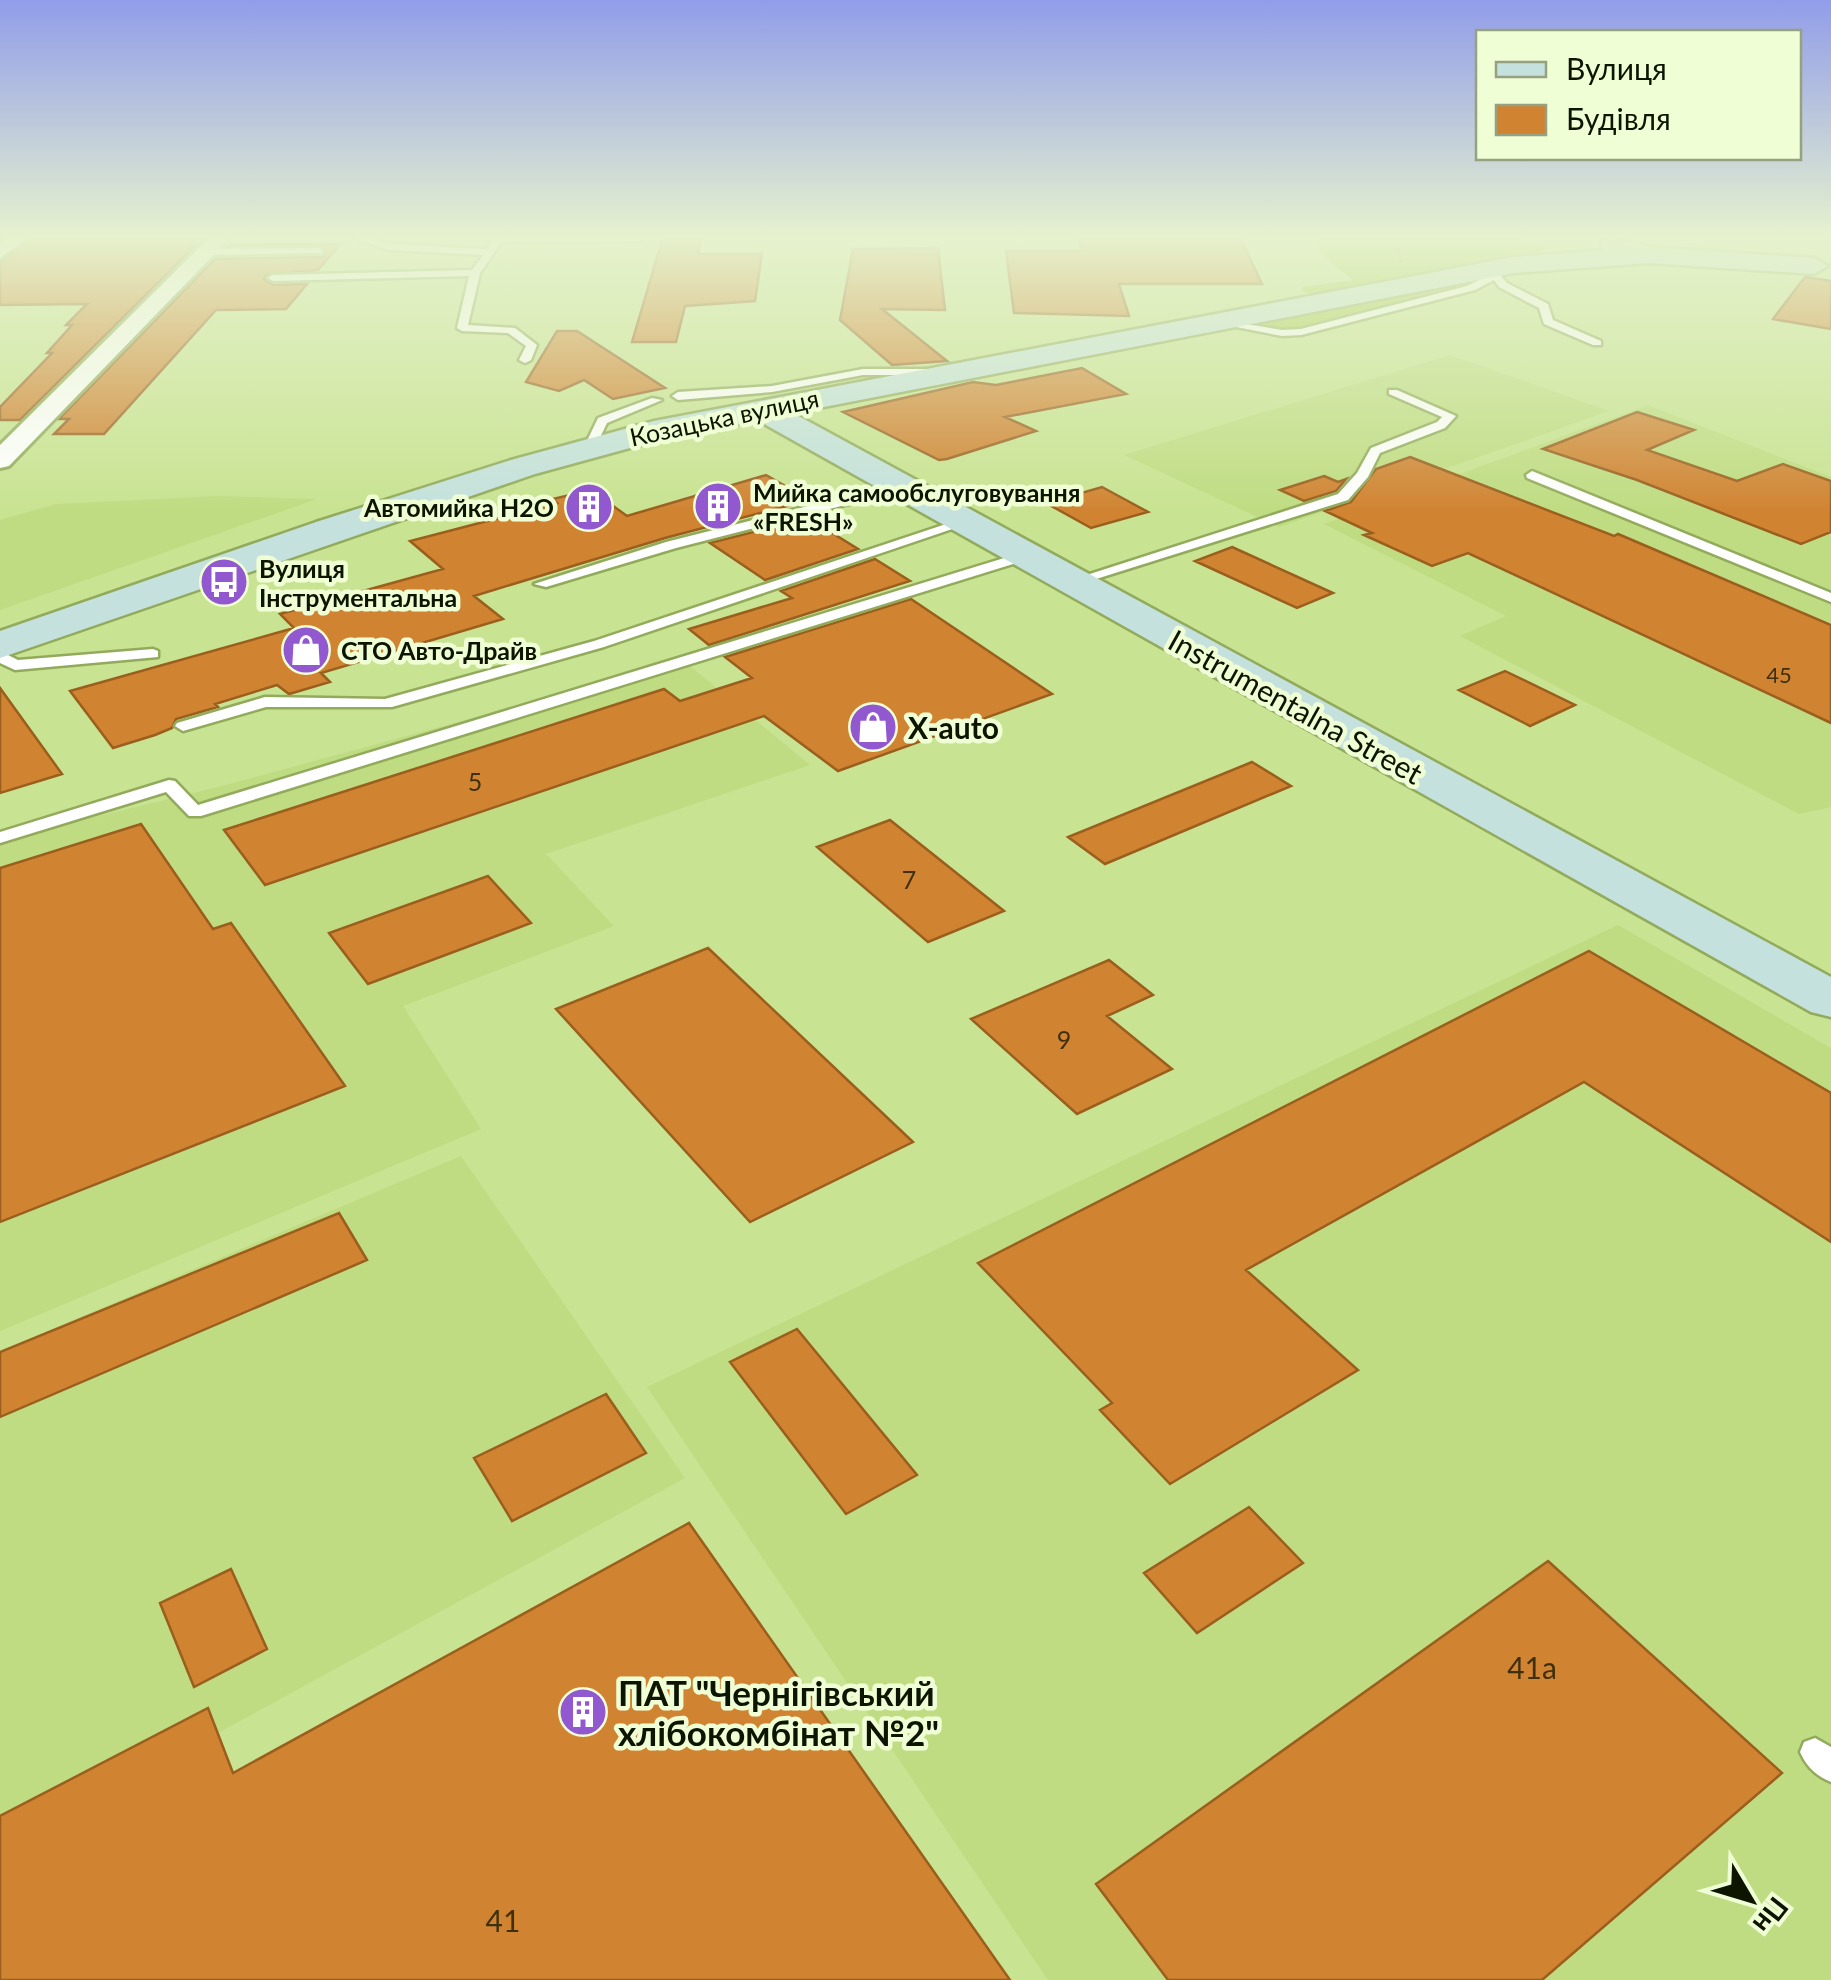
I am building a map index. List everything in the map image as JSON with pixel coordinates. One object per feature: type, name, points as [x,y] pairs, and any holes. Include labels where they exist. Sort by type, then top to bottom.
[{"type":"main road","name":"Козацька вулиця","points":[[0,645],[329,530],[590,447],[944,372],[1179,328]]},
{"type":"main road","name":"Instrumentalna Street","points":[[762,409],[1831,1000]]},
{"type":"street","points":[[0,460],[130,328]]},
{"type":"lane","points":[[472,328],[511,330],[532,346],[525,360]]},
{"type":"lane","points":[[1250,328],[1326,335],[1353,328]]},
{"type":"lane","points":[[1282,334],[1305,328]]},
{"type":"lane","points":[[1563,328],[1597,343]]},
{"type":"lane","points":[[678,396],[772,389],[862,372],[944,372]]},
{"type":"lane","points":[[1072,582],[1343,497],[1363,474],[1375,451],[1441,425],[1450,416],[1393,392]]},
{"type":"lane","points":[[590,447],[602,421],[656,400]]},
{"type":"lane","points":[[1532,475],[1831,598]]},
{"type":"lane","points":[[541,584],[672,545],[899,487]]},
{"type":"lane","points":[[183,726],[265,702],[386,704],[599,644],[964,523]]},
{"type":"lane","points":[[0,838],[169,785],[196,812],[1024,556]]},
{"type":"lane","points":[[0,656],[16,665],[153,654]]},
{"type":"shaded area","points":[[1450,355],[1609,411],[1279,527],[1124,455]]},
{"type":"shaded area","points":[[1648,405],[1831,477],[1831,807],[1799,814],[1460,636],[1506,616],[1324,524]]},
{"type":"shaded area","points":[[219,496],[317,499],[0,610],[0,520],[56,504]]},
{"type":"shaded area","points":[[684,661],[810,765],[546,854],[614,926],[403,1006],[481,1129],[0,1331],[0,840],[218,787]]},
{"type":"shaded area","points":[[1618,925],[1831,1048],[1831,1980],[1048,1980],[647,1387]]},
{"type":"shaded area","points":[[461,1156],[685,1478],[0,1852],[0,1351]]},
{"type":"building","points":[[69,328],[112,328],[20,420],[0,420],[0,407],[52,353],[47,353]]},
{"type":"building","points":[[147,328],[199,328],[104,434],[54,434],[69,419],[59,419]]},
{"type":"building","points":[[636,328],[679,328],[676,342],[632,342]]},
{"type":"building","points":[[850,328],[906,328],[947,361],[892,365]]},
{"type":"building","points":[[557,331],[577,331],[665,388],[613,399],[584,380],[559,391],[526,382]]},
{"type":"building","points":[[1082,368],[1126,394],[1005,417],[1036,431],[947,459],[939,460],[843,412],[973,382],[996,385]]},
{"type":"building","points":[[1637,412],[1694,430],[1647,450],[1737,481],[1783,464],[1831,481],[1831,532],[1801,544],[1637,480],[1543,449]]},
{"type":"building","points":[[1410,457],[1614,536],[1618,534],[1831,625],[1831,723],[1468,553],[1432,566],[1364,535],[1372,533],[1325,511],[1351,502],[1376,469]]},
{"type":"building","points":[[766,475],[810,500],[665,538],[474,596],[503,619],[321,673],[330,682],[289,694],[277,685],[215,704],[218,707],[176,719],[172,728],[113,748],[70,691],[294,628],[280,614],[443,569],[410,541],[557,503],[553,499],[591,490],[627,516]]},
{"type":"building","points":[[1324,476],[1338,482],[1346,479],[1336,491],[1304,501],[1280,490]]},
{"type":"building","points":[[1102,487],[1148,512],[1091,528],[1046,503]]},
{"type":"building","points":[[808,518],[858,549],[765,580],[710,543]]},
{"type":"building","points":[[1232,547],[1333,593],[1297,608],[1195,561]]},
{"type":"building","points":[[875,559],[910,581],[709,645],[689,629],[792,598],[781,591]]},
{"type":"building","points":[[911,599],[1052,694],[838,771],[764,716],[265,885],[224,830],[664,689],[680,701],[752,678],[725,657]]},
{"type":"building","points":[[1505,671],[1575,705],[1530,726],[1459,690]]},
{"type":"building","points":[[0,688],[62,774],[0,793]]},
{"type":"building","points":[[1252,762],[1291,786],[1105,864],[1068,837]]},
{"type":"building","points":[[890,820],[1004,911],[928,942],[817,847]]},
{"type":"building","points":[[141,824],[213,929],[231,923],[345,1086],[0,1222],[0,868]]},
{"type":"building","points":[[488,876],[531,923],[368,984],[329,933]]},
{"type":"building","points":[[708,948],[913,1142],[750,1222],[556,1009]]},
{"type":"building","points":[[1589,951],[1831,1093],[1831,1242],[1584,1082],[1246,1270],[1358,1370],[1170,1484],[1100,1410],[1112,1403],[978,1263]]},
{"type":"building","points":[[1109,960],[1153,995],[1107,1016],[1172,1069],[1077,1114],[971,1019]]},
{"type":"building","points":[[339,1213],[367,1260],[0,1417],[0,1352]]},
{"type":"building","points":[[797,1329],[917,1475],[846,1514],[730,1362]]},
{"type":"building","points":[[606,1394],[646,1453],[512,1521],[474,1458]]},
{"type":"building","points":[[1249,1507],[1303,1563],[1197,1633],[1144,1573]]},
{"type":"building","name":"ПАТ \"Чернігівський хлібокомбінат №2\"","points":[[689,1523],[1010,1980],[0,1980],[0,1816],[208,1708],[233,1773]]},
{"type":"building","points":[[1548,1561],[1782,1773],[1542,1980],[1168,1980],[1096,1884]]},
{"type":"building","points":[[231,1569],[267,1649],[194,1687],[160,1603]]},
{"type":"place","name":"Мийка самообслуговування «FRESH»","points":[[718,506]]},
{"type":"place","name":"Автомийка H2O","points":[[589,507]]},
{"type":"place","name":"Вулиця Інструментальна","points":[[224,582]]},
{"type":"place","name":"СТО Авто-Драйв","points":[[306,650]]},
{"type":"place","name":"X-auto","points":[[873,727]]},
{"type":"place","name":"ПАТ \"Чернігівський хлібокомбінат №2\"","points":[[583,1712]]}]
